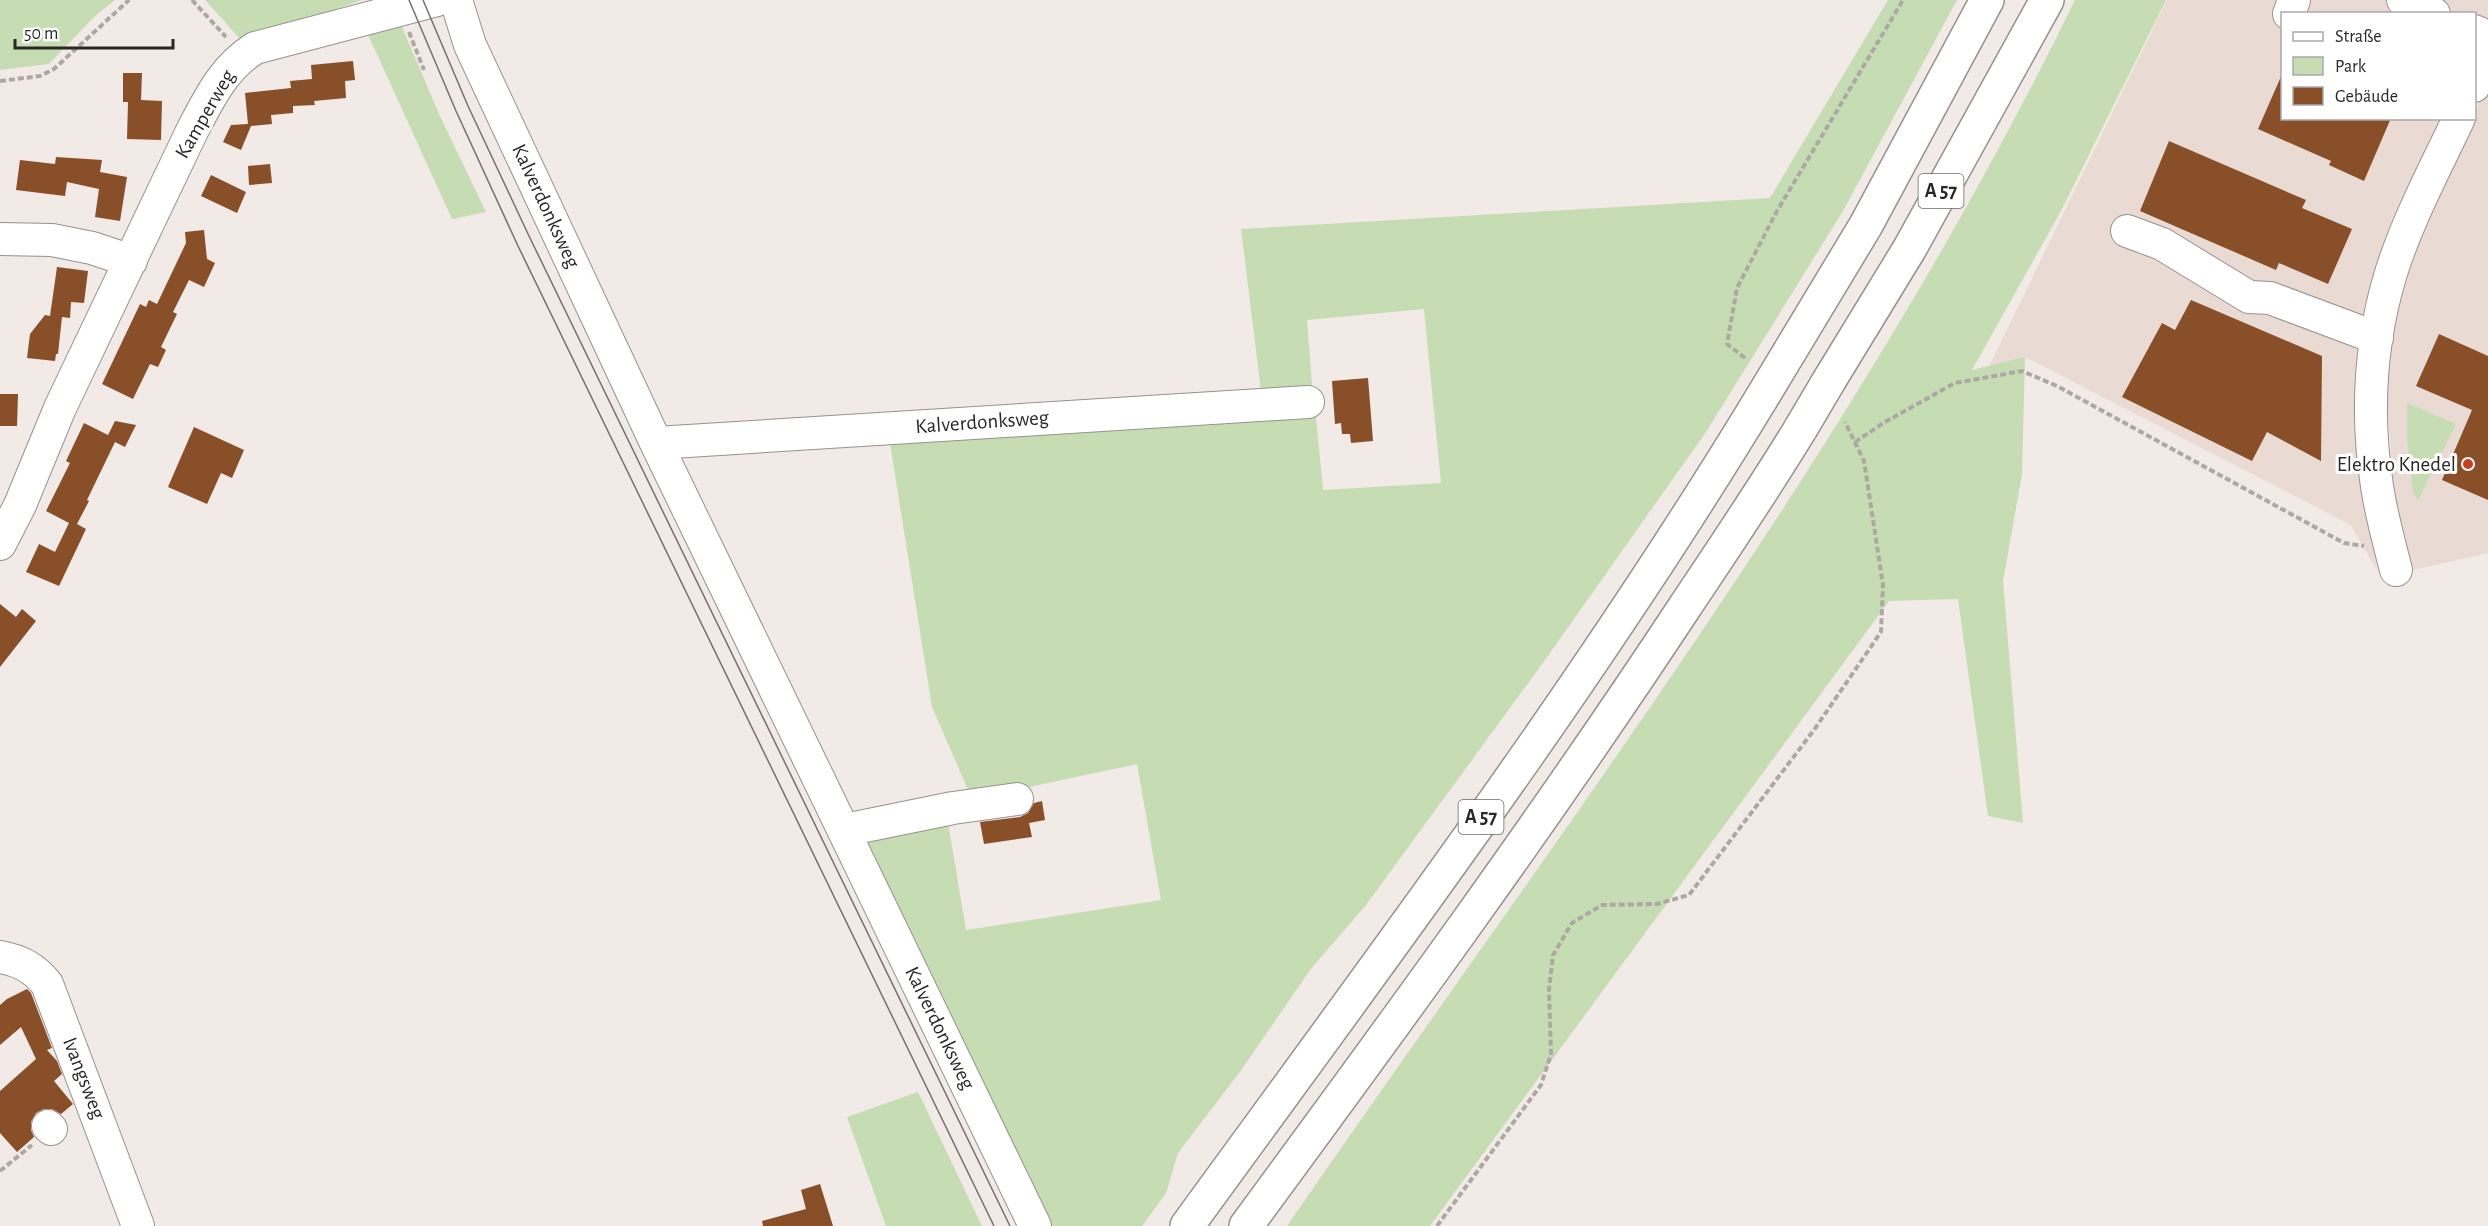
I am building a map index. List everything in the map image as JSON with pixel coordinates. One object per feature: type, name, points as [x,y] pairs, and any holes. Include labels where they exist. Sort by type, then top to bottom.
[{"type":"highway","name":"A 57","points":[[1187,1226],[1582,675],[1731,447],[1866,225],[1987,0]]},
{"type":"highway","name":"A 57","points":[[1246,1226],[1460,934],[1624,699],[1774,472],[1910,248],[2047,0]]},
{"type":"street","name":"Kamperweg","points":[[0,544],[20,506],[60,408],[214,89],[232,64],[255,48],[437,0]]},
{"type":"street","name":"Kalverdonksweg","points":[[456,0],[470,45],[656,443],[1035,1226]]},
{"type":"street","points":[[2403,0],[2430,12]]},
{"type":"street","points":[[2476,84],[2488,55]]},
{"type":"street","points":[[2394,560],[2377,487],[2371,427],[2372,369],[2391,273],[2409,225],[2458,120]]},
{"type":"street","points":[[2127,231],[2162,244],[2249,297],[2271,298],[2377,338]]},
{"type":"street","points":[[0,239],[52,240],[92,248],[131,261]]},
{"type":"street","name":"Kalverdonksweg","points":[[656,443],[1308,402]]},
{"type":"street","points":[[844,830],[953,808],[1017,798]]},
{"type":"street","name":"Ivangsweg","points":[[0,957],[20,961],[37,971],[47,984],[138,1226]]},
{"type":"path","points":[[0,81],[40,75],[54,69],[129,0]]},
{"type":"path","points":[[192,0],[242,56]]},
{"type":"path","points":[[1745,358],[1727,344],[1737,288],[1777,211],[1903,0]]},
{"type":"path","points":[[400,9],[424,70]]},
{"type":"path","points":[[1855,442],[1885,422],[1955,383],[2022,370],[2057,386],[2344,543],[2394,560]]},
{"type":"path","points":[[1437,1226],[1541,1085],[1551,1054],[1550,990],[1553,955],[1572,923],[1602,905],[1657,904],[1689,895],[1814,730],[1881,632],[1883,585],[1864,461],[1845,422]]},
{"type":"shaded area","points":[[2167,0],[2488,0],[2488,21],[2476,50],[2476,12],[2281,12],[2281,120],[2445,120],[2361,453],[2377,571],[2351,525],[2025,357],[1985,375]]},
{"type":"shaded area","points":[[2488,81],[2488,553],[2413,570],[2394,491],[2386,389],[2391,333],[2405,269],[2472,120],[2476,120],[2476,110]]},
{"type":"green space","points":[[0,0],[115,0],[94,17],[49,64],[0,70]]},
{"type":"green space","points":[[205,0],[362,0],[243,42]]},
{"type":"green space","points":[[1888,0],[1957,0],[1843,211],[1706,432],[1545,660],[1366,905],[1310,970],[1242,1069],[1178,1153],[1166,1193],[1142,1226],[1047,1226],[864,843],[867,837],[948,822],[966,930],[1161,900],[1137,764],[972,799],[932,707],[889,437],[1315,407],[1323,490],[1441,483],[1424,309],[1307,320],[1313,396],[1262,399],[1241,229],[1770,198]]},
{"type":"green space","points":[[2075,0],[2166,0],[2061,211],[1972,370],[2025,357],[2022,474],[2003,581],[2023,823],[1988,816],[1958,599],[1889,601],[1430,1226],[1287,1226],[1601,778],[1704,628],[1804,476],[1900,321],[1991,163]]},
{"type":"green space","points":[[399,20],[440,116],[486,212],[452,219],[365,28]]},
{"type":"green space","points":[[2407,403],[2456,424],[2418,500],[2413,493],[2407,438]]},
{"type":"green space","points":[[918,1092],[982,1226],[886,1226],[847,1117]]},
{"type":"building","points":[[353,61],[355,80],[345,81],[346,98],[314,101],[315,105],[293,106],[293,113],[271,115],[272,124],[251,126],[241,150],[223,142],[231,125],[248,124],[245,93],[291,88],[290,81],[312,79],[311,65]]},
{"type":"building","points":[[123,73],[142,73],[141,100],[162,101],[161,140],[127,139],[128,102],[123,102]]},
{"type":"building","points":[[2281,77],[2281,120],[2390,120],[2364,181],[2329,165],[2331,161],[2258,129]]},
{"type":"building","points":[[2169,141],[2306,200],[2302,208],[2352,229],[2328,284],[2279,263],[2276,270],[2140,211]]},
{"type":"building","points":[[56,157],[102,160],[100,172],[127,177],[120,221],[95,217],[99,189],[67,182],[65,196],[16,190],[20,160],[55,164]]},
{"type":"building","points":[[270,164],[272,183],[249,185],[248,166]]},
{"type":"building","points":[[211,175],[246,192],[237,213],[201,196]]},
{"type":"building","points":[[204,230],[207,259],[215,263],[204,287],[189,280],[173,312],[177,314],[161,347],[166,350],[158,367],[150,364],[133,399],[102,384],[140,304],[146,307],[149,300],[157,304],[186,243],[185,232]]},
{"type":"building","points":[[57,267],[88,271],[84,303],[71,302],[70,318],[62,317],[58,354],[56,354],[55,361],[27,358],[30,334],[45,315],[50,316]]},
{"type":"building","points":[[2191,300],[2322,356],[2321,461],[2267,432],[2252,461],[2122,397],[2162,323],[2175,330]]},
{"type":"building","points":[[2439,334],[2488,356],[2488,500],[2442,480],[2472,410],[2416,386]]},
{"type":"building","points":[[1368,378],[1373,441],[1351,443],[1350,434],[1342,434],[1341,423],[1335,424],[1332,381]]},
{"type":"building","points":[[0,394],[18,394],[17,426],[0,426]]},
{"type":"building","points":[[115,421],[136,425],[125,447],[115,442],[87,500],[89,501],[77,524],[86,529],[59,586],[26,572],[39,544],[55,552],[69,523],[46,511],[70,463],[66,461],[84,423],[108,435]]},
{"type":"building","points":[[194,427],[244,450],[232,478],[221,473],[207,504],[168,487]]},
{"type":"building","points":[[0,604],[16,617],[22,609],[36,621],[0,667]]},
{"type":"building","points":[[1042,801],[1045,820],[1029,823],[1032,837],[984,844],[980,822],[1020,817],[1028,813],[1034,803]]},
{"type":"building","points":[[27,989],[31,993],[52,1048],[47,1050],[57,1061],[62,1074],[54,1081],[73,1104],[61,1114],[52,1109],[44,1109],[36,1113],[31,1122],[34,1137],[17,1152],[0,1133],[0,1091],[36,1059],[21,1027],[0,1045],[0,1005]]},
{"type":"building","points":[[820,1184],[833,1226],[763,1226],[762,1221],[806,1209],[801,1190]]},
{"type":"tram line","points":[[409,0],[456,111],[518,246],[994,1226]]},
{"type":"tram line","points":[[423,0],[468,106],[529,236],[1010,1226]]},
{"type":"place","name":"Elektro Knedel","points":[[2468,464]]}]
